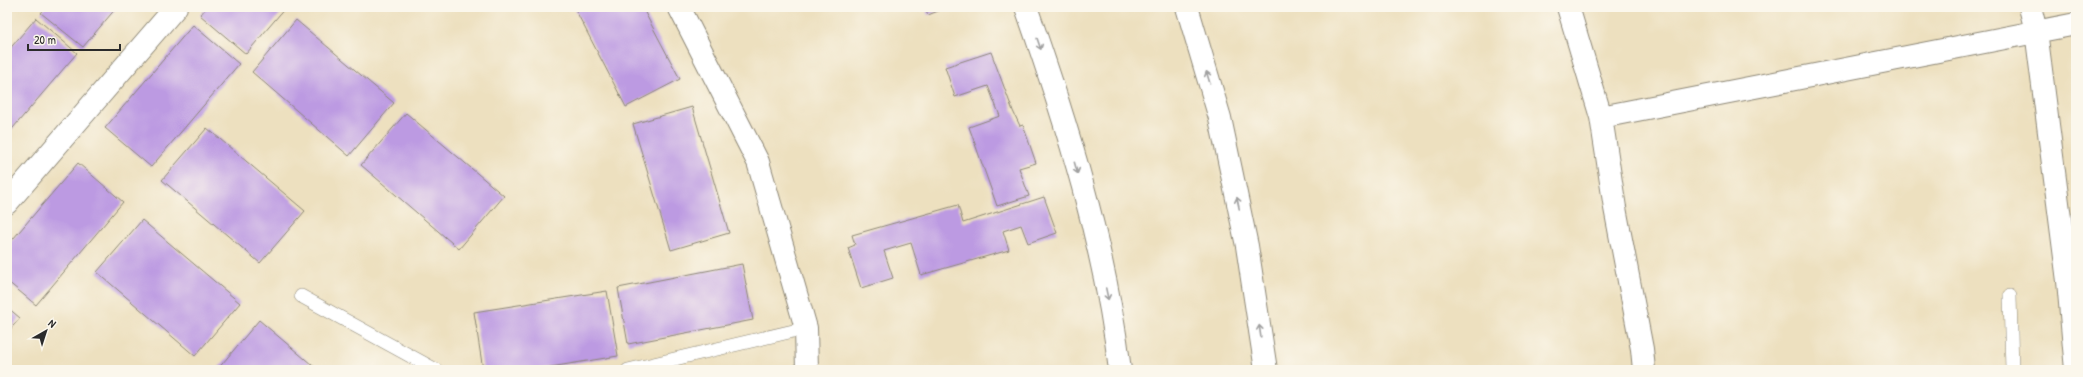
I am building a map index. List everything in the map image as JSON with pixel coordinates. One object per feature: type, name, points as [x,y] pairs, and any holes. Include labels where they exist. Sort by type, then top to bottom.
[{"type":"street","points":[[7,203],[176,7]]},
{"type":"street","points":[[679,7],[758,162],[806,328],[807,370]]},
{"type":"street","points":[[1026,7],[1046,66],[1091,218],[1115,330],[1120,370]]},
{"type":"street","points":[[1187,7],[1220,118],[1247,246],[1266,370]]},
{"type":"street","points":[[1568,7],[1601,117],[1615,208],[1642,349],[1644,370]]},
{"type":"street","points":[[2030,7],[2036,31],[2068,281],[2076,370]]},
{"type":"street","points":[[1601,117],[2076,24]]},
{"type":"lane","points":[[301,296],[436,370]]},
{"type":"lane","points":[[2010,296],[2012,370]]},
{"type":"lane","points":[[628,370],[806,328]]},
{"type":"building","points":[[46,7],[117,7],[83,47],[41,13]]},
{"type":"building","points":[[207,7],[286,7],[246,54],[200,15]]},
{"type":"building","points":[[574,7],[642,7],[680,79],[626,107]]},
{"type":"building","points":[[925,7],[948,7],[928,15]]},
{"type":"building","points":[[36,18],[77,53],[7,135],[7,52]]},
{"type":"building","points":[[296,20],[394,103],[349,156],[252,72]]},
{"type":"building","points":[[193,25],[239,64],[151,167],[105,128]]},
{"type":"building","points":[[991,52],[1013,111],[1020,126],[1023,125],[1036,163],[1019,168],[1029,196],[997,206],[969,127],[1000,116],[988,86],[955,97],[945,67]]},
{"type":"building","points":[[692,107],[729,233],[671,250],[633,124]]},
{"type":"building","points":[[406,113],[504,196],[459,249],[361,165]]},
{"type":"building","points":[[207,128],[305,211],[260,263],[162,180]]},
{"type":"building","points":[[78,163],[123,202],[36,305],[7,281],[7,246]]},
{"type":"building","points":[[1044,197],[1057,233],[1028,243],[1021,225],[1003,231],[1009,250],[921,275],[911,243],[884,251],[893,278],[861,288],[848,248],[855,245],[852,235],[958,205],[963,223]]},
{"type":"building","points":[[142,220],[240,303],[195,356],[97,272]]},
{"type":"building","points":[[742,264],[753,320],[628,344],[618,288]]},
{"type":"building","points":[[607,291],[618,356],[532,370],[483,370],[474,312]]},
{"type":"building","points":[[7,307],[20,318],[7,333]]},
{"type":"building","points":[[259,320],[318,370],[217,370]]}]
